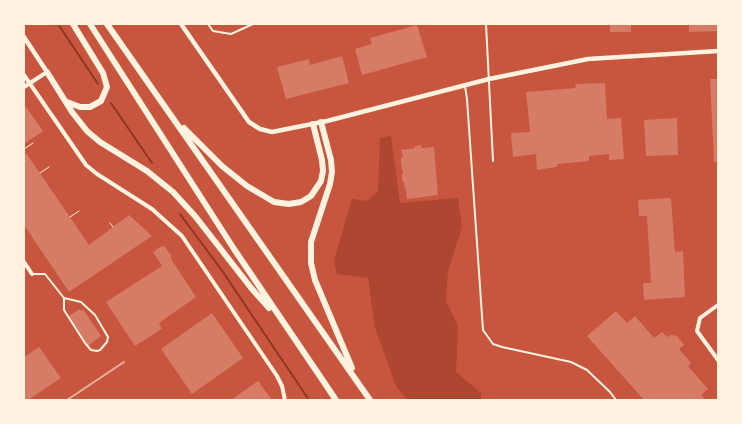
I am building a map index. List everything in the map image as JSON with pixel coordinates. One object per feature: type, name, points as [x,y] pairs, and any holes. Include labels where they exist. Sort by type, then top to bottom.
[{"type":"highway","points":[[67,102],[84,107],[94,106],[103,98],[107,87],[103,73],[72,24]]},
{"type":"highway","points":[[90,24],[207,208],[336,400]]},
{"type":"highway","points":[[107,24],[370,400]]},
{"type":"highway","points":[[47,72],[76,117],[93,137],[147,171],[177,195],[252,289],[284,324]]},
{"type":"highway","points":[[170,114],[222,166],[241,182],[269,200],[285,204],[294,204],[308,198],[316,191],[321,181],[323,171],[322,160],[312,124]]},
{"type":"highway","points":[[321,122],[331,160],[332,172],[311,242],[311,262],[315,280],[357,381]]},
{"type":"street","points":[[181,24],[251,124],[263,130],[278,131],[321,122],[489,79],[588,59],[718,51]]},
{"type":"street","points":[[24,37],[47,72],[24,87]]},
{"type":"street","points":[[24,75],[88,167],[152,209],[182,236],[277,376],[282,386],[285,400]]},
{"type":"street","points":[[24,262],[32,274]]},
{"type":"street","points":[[718,305],[700,318],[697,331],[718,360]]},
{"type":"lane","points":[[208,24],[213,31],[231,34],[252,24]]},
{"type":"lane","points":[[486,24],[493,161]]},
{"type":"lane","points":[[464,85],[468,102],[483,330],[492,344],[571,362],[587,370],[616,400]]},
{"type":"lane","points":[[32,274],[45,274],[64,298],[64,310],[85,343],[91,350],[100,350],[107,342],[108,337],[95,315],[81,302],[64,298]]},
{"type":"path","points":[[24,149],[33,143]]},
{"type":"path","points":[[40,173],[49,167]]},
{"type":"path","points":[[70,217],[79,211]]},
{"type":"path","points":[[110,223],[113,227]]},
{"type":"shaded area","points":[[391,136],[400,203],[458,198],[462,227],[448,271],[446,301],[458,326],[456,372],[481,393],[481,400],[407,400],[396,386],[375,328],[368,278],[337,274],[334,261],[352,199],[367,201],[378,191],[380,138]]},
{"type":"building","points":[[610,24],[631,24],[631,32],[610,32]]},
{"type":"building","points":[[689,24],[718,24],[718,31],[689,32]]},
{"type":"building","points":[[417,25],[427,57],[362,75],[355,49],[372,44],[370,38]]},
{"type":"building","points":[[342,56],[349,83],[286,99],[277,67],[309,59],[310,65]]},
{"type":"building","points":[[710,79],[718,79],[718,162],[714,162]]},
{"type":"building","points":[[605,83],[607,119],[621,118],[624,159],[609,160],[609,154],[589,156],[589,161],[558,164],[556,167],[537,170],[536,154],[513,157],[511,133],[530,132],[526,92],[576,88],[575,84]]},
{"type":"building","points":[[26,107],[43,131],[24,144],[24,108]]},
{"type":"building","points":[[677,118],[678,155],[646,156],[644,120]]},
{"type":"building","points":[[421,145],[421,148],[434,147],[438,195],[407,199],[406,189],[402,181],[401,158],[403,156],[401,150]]},
{"type":"building","points":[[26,153],[89,245],[129,215],[152,236],[69,292],[24,225],[24,155]]},
{"type":"building","points":[[671,198],[675,252],[683,251],[685,297],[644,300],[643,283],[651,283],[647,216],[639,216],[638,200]]},
{"type":"building","points":[[162,246],[171,255],[171,259],[196,297],[159,323],[162,329],[135,346],[106,302],[162,266],[153,252]]},
{"type":"building","points":[[80,309],[81,311],[83,309],[101,336],[88,346],[69,316]]},
{"type":"building","points":[[616,311],[627,323],[635,316],[654,338],[662,332],[667,337],[671,335],[677,336],[684,345],[679,349],[691,363],[688,366],[708,389],[701,395],[706,400],[644,400],[587,336]]},
{"type":"building","points":[[212,313],[243,358],[192,394],[161,349]]},
{"type":"building","points":[[39,347],[61,378],[28,400],[24,400],[24,357]]},
{"type":"building","points":[[258,381],[272,400],[231,400]]},
{"type":"waterway","points":[[58,24],[98,84]]},
{"type":"waterway","points":[[111,103],[152,163]]},
{"type":"waterway","points":[[180,214],[223,272],[309,400]]},
{"type":"railway","points":[[67,400],[124,362]]}]
